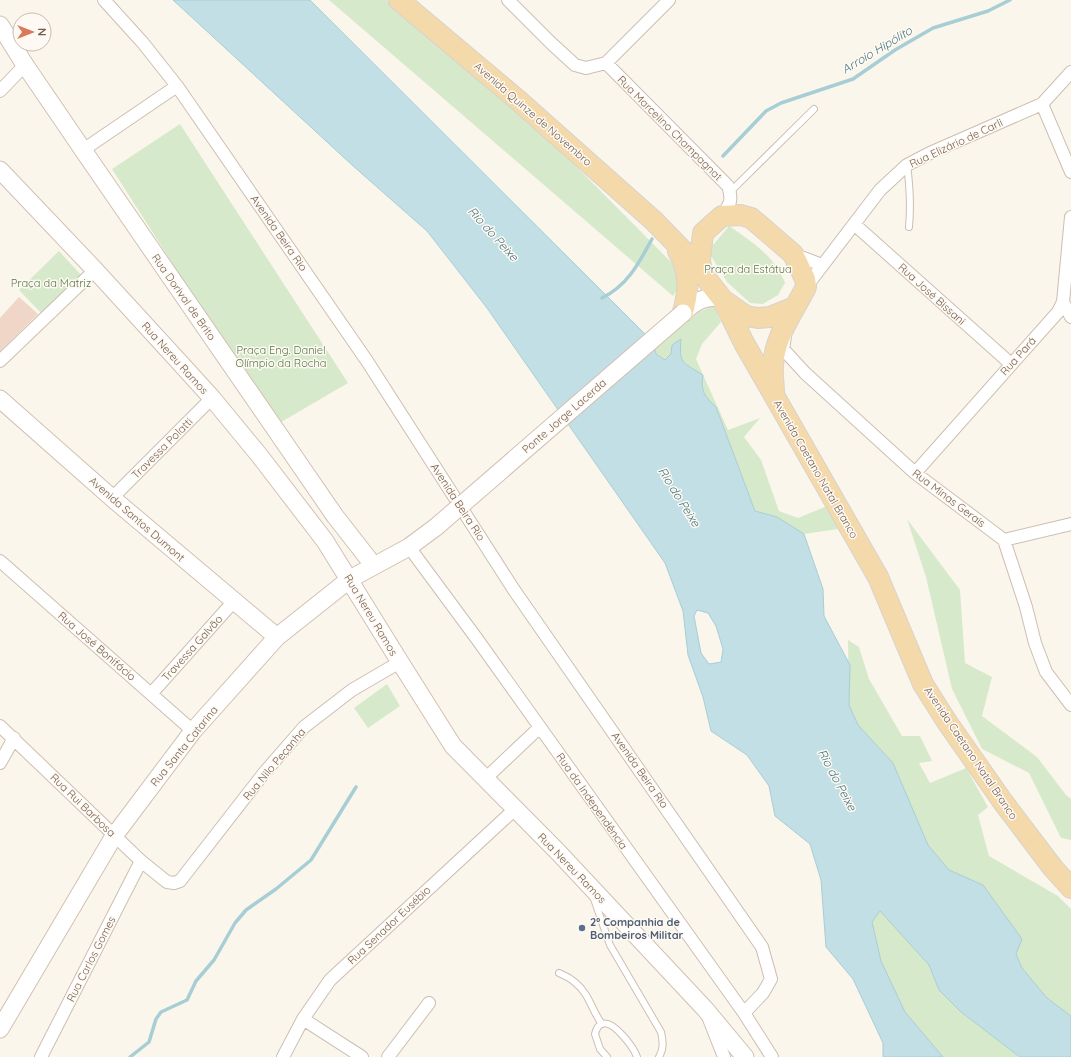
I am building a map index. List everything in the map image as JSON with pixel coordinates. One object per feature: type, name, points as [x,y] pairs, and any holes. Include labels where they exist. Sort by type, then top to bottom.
[{"type":"main road","name":"Avenida Quinze de Novembro","points":[[399,0],[547,126],[665,231],[702,272]]},
{"type":"main road","points":[[665,231],[685,235],[703,233],[722,216],[741,215],[751,218],[793,254],[805,279],[806,287],[791,315],[758,318],[746,316],[722,298],[702,272],[700,260],[703,233]]},
{"type":"main road","points":[[665,231],[685,265],[689,287],[686,310]]},
{"type":"main road","name":"Avenida Caetano Natal Branco","points":[[722,298],[744,343],[878,577],[923,684],[947,722],[1003,802],[1053,868],[1071,888]]},
{"type":"main road","name":"Avenida Caetano Natal Branco","points":[[774,395],[773,364],[778,341],[791,315]]},
{"type":"street","name":"Avenida Beira Rio","points":[[104,0],[143,43],[177,86],[367,361],[514,590],[762,947],[771,979],[763,993],[744,1013]]},
{"type":"street","points":[[508,0],[551,43],[576,65],[586,68],[606,63],[669,0]]},
{"type":"street","name":"Rua Dorival de Brito","points":[[0,25],[25,65],[335,516],[374,566]]},
{"type":"street","name":"Rua Marcelino Champagnat","points":[[606,63],[728,186],[730,192],[730,205],[722,216]]},
{"type":"street","points":[[0,91],[25,65]]},
{"type":"street","name":"Rua Elizário de Carli","points":[[806,287],[813,280],[822,265],[880,190],[907,165],[930,153],[1042,104],[1071,72]]},
{"type":"street","points":[[83,150],[177,86]]},
{"type":"street","points":[[1042,104],[1071,172]]},
{"type":"street","name":"Rua Nereu Ramos","points":[[0,170],[95,270],[212,398],[259,455],[325,541],[453,746],[590,886],[705,1008],[745,1057]]},
{"type":"street","name":"Rua Pará","points":[[914,473],[1058,312],[1063,302],[1071,217]]},
{"type":"street","name":"Rua José Bissani","points":[[854,224],[1011,364]]},
{"type":"street","points":[[793,254],[822,265]]},
{"type":"street","points":[[0,361],[95,270]]},
{"type":"street","points":[[686,310],[702,272]]},
{"type":"street","name":"Ponte Jorge Lacerda","points":[[436,527],[686,310],[700,299],[722,298]]},
{"type":"street","points":[[1063,302],[1071,317]]},
{"type":"street","name":"Rua Minas Gerais","points":[[791,315],[783,348],[790,357],[914,473],[1004,540]]},
{"type":"street","name":"Travessa Polatti","points":[[112,498],[212,398]]},
{"type":"street","name":"Avenida Santos Dumont","points":[[0,399],[112,498],[277,637]]},
{"type":"street","points":[[1071,524],[1004,540],[1026,607],[1035,643],[1046,672],[1071,705]]},
{"type":"street","name":"Rua Santa Catarina","points":[[0,1028],[114,836],[193,731],[277,637],[350,579],[409,547],[436,527]]},
{"type":"street","name":"Rua da Independência","points":[[409,547],[540,727],[744,1013],[772,1057]]},
{"type":"street","name":"Rua José Bonifácio","points":[[0,562],[193,731]]},
{"type":"street","name":"Travessa Galvão","points":[[151,694],[234,601]]},
{"type":"street","name":"Rua Nilo Peçanha","points":[[167,882],[174,883],[180,881],[264,773],[304,727],[352,690],[400,662]]},
{"type":"street","name":"Rua Rui Barbosa","points":[[0,726],[114,836],[167,882]]},
{"type":"street","points":[[485,779],[540,727]]},
{"type":"street","points":[[0,763],[14,738]]},
{"type":"street","name":"Rua Senador Eusébio","points":[[283,1057],[303,1019],[330,980],[514,809]]},
{"type":"street","name":"Rua Carlos Gomes","points":[[41,1057],[141,861]]},
{"type":"street","points":[[388,1057],[429,1003]]},
{"type":"street","points":[[705,1008],[724,1057]]},
{"type":"street","points":[[303,1019],[362,1057]]},
{"type":"lane","points":[[730,192],[814,109]]},
{"type":"lane","points":[[907,165],[911,205],[909,228]]},
{"type":"lane","points":[[590,886],[610,945],[661,1032],[663,1044],[659,1057]]},
{"type":"lane","points":[[559,973],[568,977],[586,995],[595,1014],[602,1024]]},
{"type":"lane","points":[[607,1057],[600,1049],[594,1034],[598,1027],[602,1024],[607,1024],[613,1027],[627,1040],[637,1057]]},
{"type":"green space","points":[[329,0],[387,0],[551,141],[677,268],[680,285],[673,296]]},
{"type":"green space","name":"Praça Eng. Daniel Olímpio da Rocha","points":[[180,124],[348,383],[276,425],[112,169]]},
{"type":"green space","name":"Praça da Estátua","points":[[729,226],[762,250],[781,273],[785,283],[778,295],[763,304],[750,303],[727,282],[708,251]]},
{"type":"green space","name":"Praça da Matriz","points":[[59,251],[82,276],[42,314],[19,290]]},
{"type":"green space","points":[[714,305],[721,322],[702,344],[696,359],[728,430],[760,418],[744,437],[761,460],[779,511],[798,518],[827,506],[838,529],[804,534],[777,517],[755,511],[716,407],[704,393],[702,375],[686,364],[682,358],[681,339],[672,345],[671,354],[665,360],[656,354],[655,347],[699,312]]},
{"type":"green space","points":[[907,519],[960,590],[965,663],[992,677],[982,716],[1037,757],[1066,795],[1071,799],[1071,840],[1061,838],[1029,773],[982,749],[952,689],[926,577]]},
{"type":"green space","points":[[848,640],[859,647],[869,679],[902,736],[920,736],[932,761],[919,763],[930,783],[966,768],[988,807],[978,815],[989,856],[1058,896],[1071,909],[1071,1016],[1047,998],[1022,968],[983,885],[949,870],[928,845],[893,763],[858,725],[849,705]]},
{"type":"green space","points":[[387,684],[400,706],[368,728],[354,708]]},
{"type":"green space","points":[[880,911],[929,965],[939,990],[961,1012],[1020,1057],[943,1057],[905,1012],[881,961],[872,922]]},
{"type":"water","name":"Rio do Peixe","points":[[173,0],[310,0],[653,342],[656,354],[665,360],[671,354],[672,345],[681,339],[681,353],[683,362],[703,375],[702,385],[704,393],[716,407],[755,511],[777,517],[804,534],[823,589],[824,616],[850,665],[849,705],[858,725],[893,763],[928,845],[949,870],[983,885],[1022,939],[1016,954],[1022,968],[1047,998],[1071,1016],[1071,1057],[1020,1057],[961,1012],[939,990],[929,965],[880,911],[872,922],[881,961],[905,1012],[943,1057],[883,1057],[883,1043],[853,979],[826,947],[821,880],[810,844],[775,816],[769,786],[747,755],[711,731],[703,697],[688,655],[683,611],[665,563],[487,308],[427,231],[352,165]],"holes":[[[697,610],[708,613],[716,626],[723,649],[721,662],[709,664],[701,653],[694,616]]]},
{"type":"building","points":[[19,297],[38,314],[0,351],[0,318]]},
{"type":"waterway","name":"Arroio Hipólito","points":[[723,156],[766,111],[781,103],[853,79],[895,50],[933,28],[988,11],[1010,0]]},
{"type":"waterway","name":"Arroio Hipólito","points":[[602,298],[619,287],[632,273],[652,239]]},
{"type":"waterway","points":[[130,1057],[149,1042],[156,1019],[161,1012],[187,1000],[196,981],[214,960],[235,923],[246,910],[276,889],[311,860],[356,787]]},
{"type":"place","name":"2º Companhia de Bombeiros Militar","points":[[582,928]]}]
